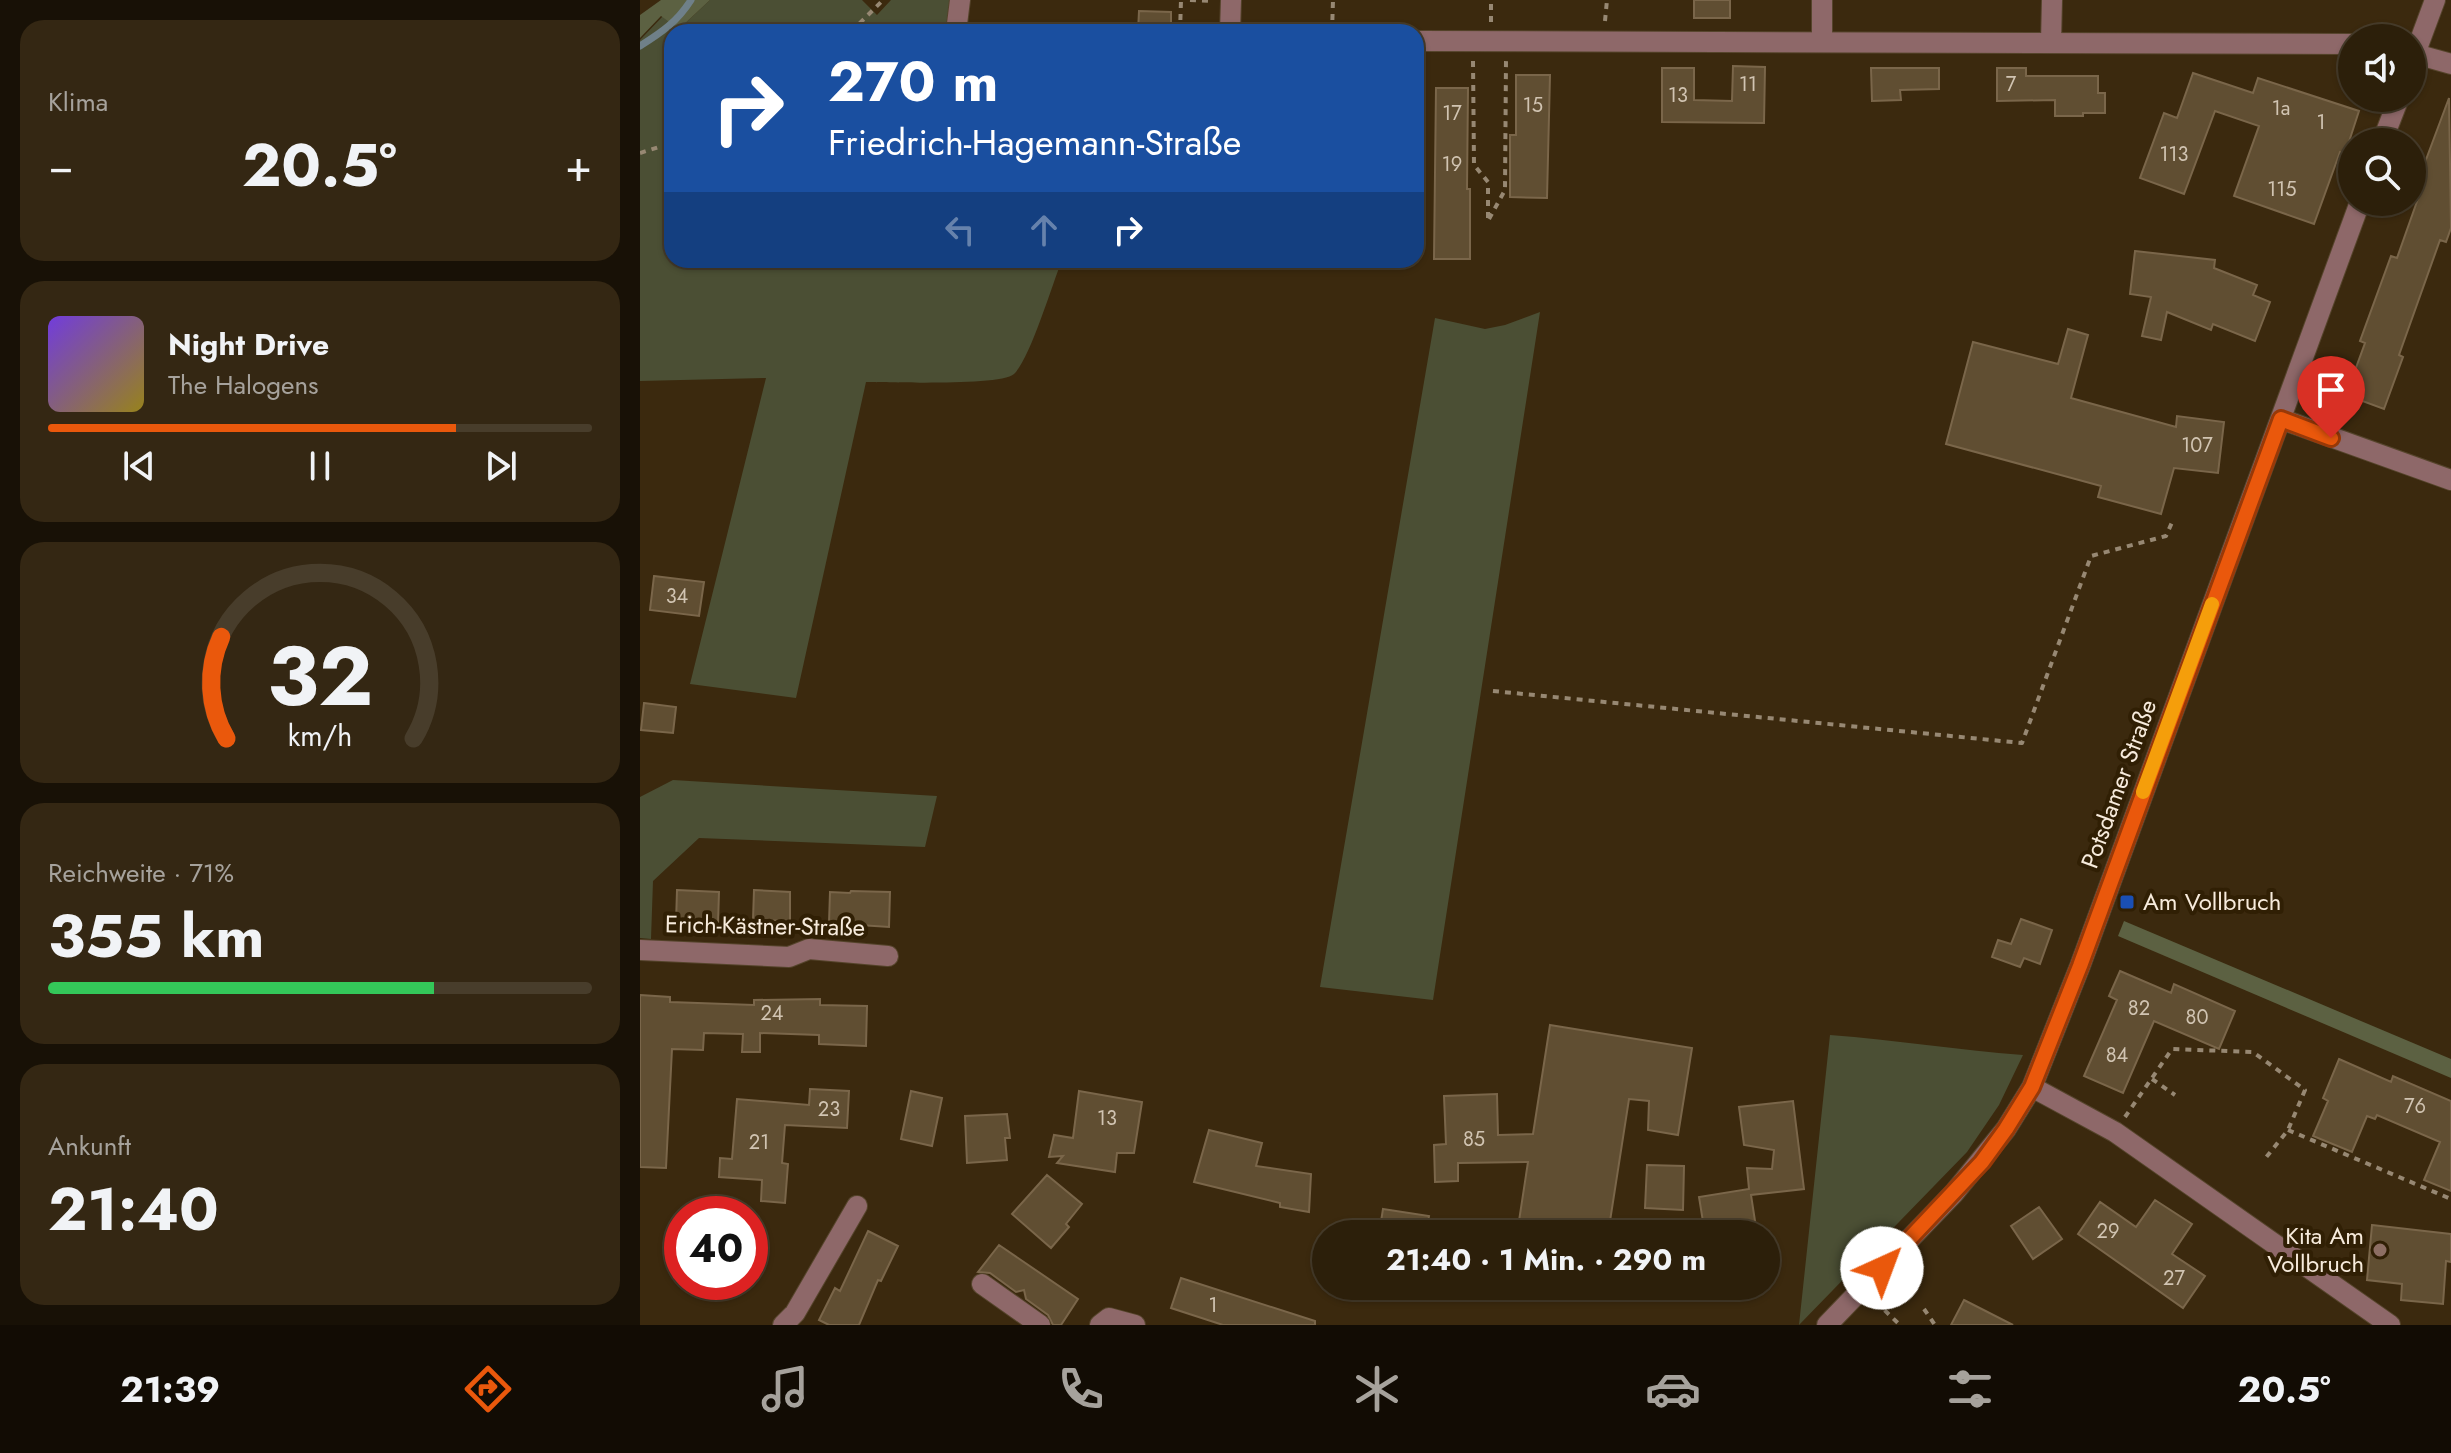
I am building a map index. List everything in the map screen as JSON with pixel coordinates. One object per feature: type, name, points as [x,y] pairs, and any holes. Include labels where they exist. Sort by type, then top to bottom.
[{"type":"street","points":[[957,24],[960,0]]},
{"type":"street","points":[[1230,24],[1231,0]]},
{"type":"street","points":[[1822,0],[1822,41]]},
{"type":"street","points":[[2051,42],[2052,0]]},
{"type":"street","points":[[2426,24],[2435,0]]},
{"type":"street","points":[[1424,41],[2338,44]]},
{"type":"street","points":[[2426,59],[2451,64]]},
{"type":"street","name":"Potsdamer Straße","points":[[1827,1325],[1982,1162],[2032,1087],[2076,977],[2355,216]]},
{"type":"street","points":[[2281,419],[2451,480]]},
{"type":"street","name":"Erich-Kästner-Straße","points":[[640,950],[789,957],[809,949],[888,956]]},
{"type":"street","points":[[2032,1087],[2115,1132],[2390,1325]]},
{"type":"street","points":[[783,1324],[795,1313],[857,1206]]},
{"type":"street","points":[[982,1284],[1040,1325]]},
{"type":"street","points":[[1104,1321],[1135,1325]]},
{"type":"path","points":[[859,24],[883,0]]},
{"type":"path","points":[[1180,24],[1181,0]]},
{"type":"path","points":[[1332,24],[1333,0]]},
{"type":"path","points":[[1473,41],[1474,165],[1488,182],[1488,221],[1505,190],[1506,40]]},
{"type":"path","points":[[640,153],[664,146]]},
{"type":"path","points":[[1493,691],[2022,743],[2091,556],[2166,536],[2173,520]]},
{"type":"path","points":[[2115,1132],[2172,1049],[2253,1052],[2305,1090],[2288,1130],[2264,1160]]},
{"type":"path","points":[[2152,1079],[2175,1095]]},
{"type":"path","points":[[2288,1130],[2451,1199]]},
{"type":"path","points":[[1863,1288],[1900,1325]]},
{"type":"path","points":[[1924,1309],[1935,1325]]},
{"type":"green space","points":[[661,0],[710,0],[684,24],[672,24],[661,16],[640,38],[640,15]]},
{"type":"green space","points":[[710,0],[862,0],[877,15],[891,0],[956,0],[953,24],[684,24]]},
{"type":"green space","points":[[663,16],[673,24],[664,24],[664,268],[1059,268],[1034,338],[1014,374],[968,382],[866,382],[796,698],[690,684],[766,378],[640,381],[640,40]]},
{"type":"green space","points":[[1540,312],[1433,1000],[1320,987],[1435,318],[1485,329]]},
{"type":"green space","points":[[673,780],[937,796],[925,847],[699,838],[653,881],[651,939],[640,938],[640,797]]},
{"type":"green space","points":[[2124,921],[2451,1059],[2451,1078],[2118,936]]},
{"type":"green space","points":[[1830,1035],[2023,1055],[1999,1105],[1967,1152],[1799,1325]]},
{"type":"building","points":[[1694,0],[1730,0],[1730,18],[1694,18]]},
{"type":"building","points":[[1139,11],[1171,12],[1171,24],[1138,24]]},
{"type":"building","points":[[1733,66],[1765,67],[1764,123],[1662,122],[1662,68],[1694,68],[1694,100],[1732,101]]},
{"type":"building","points":[[1871,68],[1939,68],[1939,89],[1900,90],[1901,100],[1872,101]]},
{"type":"building","points":[[1997,68],[2026,68],[2026,76],[2098,76],[2098,93],[2105,93],[2105,113],[2055,116],[2055,100],[1997,101]]},
{"type":"building","points":[[2193,73],[2253,93],[2258,78],[2338,104],[2338,112],[2359,112],[2353,128],[2338,128],[2338,158],[2314,224],[2234,196],[2259,126],[2215,111],[2184,194],[2140,178],[2164,113],[2177,118]]},
{"type":"building","points":[[1516,75],[1550,75],[1547,198],[1510,197],[1510,135],[1516,135]]},
{"type":"building","points":[[1436,88],[1468,88],[1470,259],[1434,259]]},
{"type":"building","points":[[2449,98],[2451,228],[2446,242],[2440,240],[2399,355],[2403,357],[2384,409],[2346,395],[2365,343],[2360,341],[2391,256],[2397,258],[2412,216],[2426,216],[2426,160]]},
{"type":"building","points":[[2135,251],[2215,260],[2214,268],[2257,285],[2253,295],[2270,302],[2255,341],[2213,324],[2211,330],[2167,312],[2161,340],[2142,336],[2151,297],[2130,294]]},
{"type":"building","points":[[2068,329],[2088,335],[2071,398],[2176,427],[2177,416],[2224,422],[2218,473],[2174,468],[2161,514],[2098,497],[2101,486],[1946,444],[1973,342],[2058,364]]},
{"type":"building","points":[[654,576],[704,582],[699,616],[650,610]]},
{"type":"building","points":[[644,703],[676,707],[673,733],[641,730]]},
{"type":"building","points":[[677,890],[719,892],[718,924],[676,923]]},
{"type":"building","points":[[754,890],[790,892],[790,921],[753,920]]},
{"type":"building","points":[[830,892],[890,892],[889,927],[829,923]]},
{"type":"building","points":[[2021,919],[2052,930],[2040,964],[2024,958],[2020,967],[1992,957],[1998,940],[2011,944]]},
{"type":"building","points":[[2120,971],[2171,993],[2174,984],[2235,1011],[2219,1049],[2154,1021],[2123,1093],[2084,1076],[2117,1000],[2109,996]]},
{"type":"building","points":[[640,995],[670,997],[670,1002],[754,1005],[754,1000],[820,999],[820,1005],[867,1006],[866,1046],[819,1044],[819,1035],[760,1033],[760,1052],[742,1052],[743,1034],[704,1033],[703,1050],[672,1049],[666,1168],[640,1167]]},
{"type":"building","points":[[1550,1025],[1692,1048],[1678,1135],[1648,1130],[1649,1101],[1629,1099],[1610,1220],[1519,1220],[1528,1162],[1458,1163],[1458,1181],[1435,1182],[1434,1145],[1446,1144],[1444,1096],[1497,1094],[1498,1135],[1533,1134]]},
{"type":"building","points":[[2339,1059],[2391,1082],[2393,1076],[2451,1101],[2451,1191],[2424,1180],[2440,1142],[2377,1115],[2375,1119],[2367,1116],[2352,1152],[2313,1136],[2328,1101],[2323,1098]]},
{"type":"building","points":[[810,1089],[849,1091],[847,1128],[785,1125],[782,1163],[788,1164],[785,1203],[768,1202],[768,1196],[761,1196],[762,1180],[719,1177],[720,1158],[732,1159],[737,1099],[809,1105]]},
{"type":"building","points":[[911,1091],[942,1098],[932,1146],[901,1139]]},
{"type":"building","points":[[1079,1091],[1142,1102],[1134,1153],[1117,1153],[1115,1172],[1057,1163],[1063,1156],[1049,1157],[1054,1135],[1073,1138]]},
{"type":"building","points":[[1793,1101],[1804,1189],[1751,1195],[1755,1220],[1703,1220],[1699,1197],[1749,1189],[1747,1168],[1772,1169],[1774,1150],[1744,1145],[1739,1107]]},
{"type":"building","points":[[1007,1114],[1010,1138],[1005,1138],[1007,1160],[967,1163],[965,1116]]},
{"type":"building","points":[[1209,1130],[1262,1143],[1256,1166],[1311,1174],[1309,1212],[1280,1207],[1280,1203],[1194,1182]]},
{"type":"building","points":[[1647,1165],[1684,1166],[1683,1210],[1645,1208]]},
{"type":"building","points":[[1047,1175],[1082,1204],[1066,1224],[1069,1227],[1051,1248],[1012,1214]]},
{"type":"building","points":[[2155,1200],[2192,1224],[2172,1254],[2205,1276],[2183,1308],[2078,1234],[2100,1202],[2136,1227]]},
{"type":"building","points":[[2039,1207],[2062,1239],[2033,1259],[2011,1226]]},
{"type":"building","points":[[1383,1209],[1429,1216],[1428,1220],[1381,1220]]},
{"type":"building","points":[[2372,1225],[2451,1234],[2451,1262],[2446,1261],[2443,1304],[2401,1300],[2402,1284],[2367,1280]]},
{"type":"building","points":[[868,1231],[898,1246],[881,1281],[878,1280],[859,1325],[829,1325],[819,1320],[835,1288],[840,1291]]},
{"type":"building","points":[[999,1245],[1078,1299],[1061,1325],[1053,1325],[1048,1315],[1026,1299],[1024,1290],[1016,1292],[990,1273],[978,1272]]},
{"type":"building","points":[[1181,1278],[1315,1321],[1315,1325],[1223,1325],[1171,1308]]},
{"type":"building","points":[[1964,1300],[2013,1325],[1951,1325]]},
{"type":"waterway","points":[[670,24],[691,0]]},
{"type":"waterway","points":[[640,46],[664,29]]},
{"type":"slow traffic","points":[[2143,792],[2212,604]]},
{"type":"place","name":"Am Vollbruch","points":[[2127,902]]},
{"type":"place","name":"Kita Am Vollbruch","points":[[2380,1250]]},
{"type":"route","points":[[1882,1268],[1982,1162],[2032,1087],[2080,966],[2281,419],[2331,438]]}]
